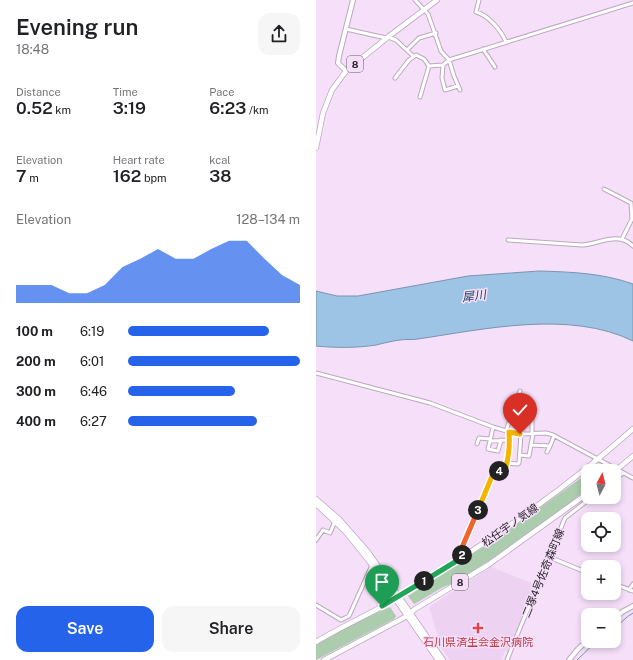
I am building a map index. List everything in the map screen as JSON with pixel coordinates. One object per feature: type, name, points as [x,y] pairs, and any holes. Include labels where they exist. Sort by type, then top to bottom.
[{"type":"main road","name":"8","points":[[316,148],[323,113],[332,90],[346,71],[387,37],[437,0]]},
{"type":"main road","name":"松任宇ノ気線","points":[[316,642],[397,598],[498,534],[598,460],[633,429]]},
{"type":"main road","points":[[621,467],[633,456]]},
{"type":"main road","name":"松任宇ノ気線","points":[[324,660],[409,614],[488,565],[581,498]]},
{"type":"main road","points":[[316,499],[339,519],[354,535],[397,598]]},
{"type":"main road","points":[[316,504],[335,521],[360,550],[443,660]]},
{"type":"main road","points":[[409,614],[438,660]]},
{"type":"street","points":[[346,71],[338,63],[354,0]]},
{"type":"street","points":[[415,0],[428,14],[436,33],[441,51],[449,60],[460,90]]},
{"type":"street","points":[[480,0],[476,12],[484,14],[503,35],[506,42]]},
{"type":"street","points":[[429,66],[443,65],[449,60],[633,3]]},
{"type":"street","points":[[346,29],[396,40],[413,56]]},
{"type":"street","points":[[408,50],[419,38],[436,33]]},
{"type":"street","points":[[483,49],[495,67]]},
{"type":"street","points":[[395,78],[413,56],[420,56],[429,66]]},
{"type":"street","points":[[443,65],[442,78],[445,90],[458,86]]},
{"type":"street","points":[[420,97],[429,66]]},
{"type":"street","points":[[604,188],[632,203],[632,219],[622,239]]},
{"type":"street","points":[[508,240],[582,245],[610,239],[622,239],[629,242],[633,246]]},
{"type":"street","points":[[316,373],[430,403],[493,427],[508,431],[521,434],[546,433],[605,464]]},
{"type":"street","points":[[463,557],[460,552],[495,469],[504,472],[510,440],[508,431],[520,391]]},
{"type":"street","points":[[512,414],[532,420],[533,434],[529,456],[520,455]]},
{"type":"street","points":[[486,454],[493,427]]},
{"type":"street","points":[[506,463],[518,464],[521,434]]},
{"type":"street","points":[[547,452],[554,436]]},
{"type":"street","points":[[477,444],[479,438],[490,440],[510,440]]},
{"type":"street","points":[[488,449],[498,451],[501,440]]},
{"type":"street","points":[[532,444],[550,446]]},
{"type":"street","points":[[623,473],[633,478]]},
{"type":"street","name":"二塚4号佐奇森町線","points":[[507,660],[565,518],[583,504]]},
{"type":"street","points":[[564,511],[565,518]]},
{"type":"street","points":[[316,540],[323,530],[330,533],[335,521]]},
{"type":"street","points":[[550,557],[581,570]]},
{"type":"street","points":[[316,605],[341,620],[349,616],[372,565]]},
{"type":"street","points":[[629,590],[633,584]]},
{"type":"street","points":[[621,587],[633,591]]},
{"type":"street","points":[[621,613],[633,606]]},
{"type":"street","points":[[569,660],[581,647]]},
{"type":"shaded area","name":"石川県済生会金沢病院","points":[[491,567],[537,585],[509,653],[505,651],[501,660],[450,660],[442,649],[429,607]]},
{"type":"green space","points":[[581,478],[581,494],[559,512],[490,560],[458,581],[443,587],[414,604],[408,596],[509,530]]},
{"type":"green space","points":[[390,607],[396,616],[394,619],[316,660],[316,645],[356,622]]},
{"type":"water","name":"犀川","points":[[539,271],[598,275],[633,284],[633,341],[608,332],[582,326],[555,324],[499,327],[418,339],[397,340],[361,347],[316,346],[316,291],[337,296],[358,296],[468,276]]},
{"type":"waterway","points":[[621,623],[633,613]]},
{"type":"waterway","points":[[577,660],[590,648]]},
{"type":"place","name":"石川県済生会金沢病院","points":[[478,628]]},
{"type":"route","points":[[382,606],[463,557],[460,552],[495,469],[504,472],[506,467],[510,445],[509,432],[520,434]]}]
